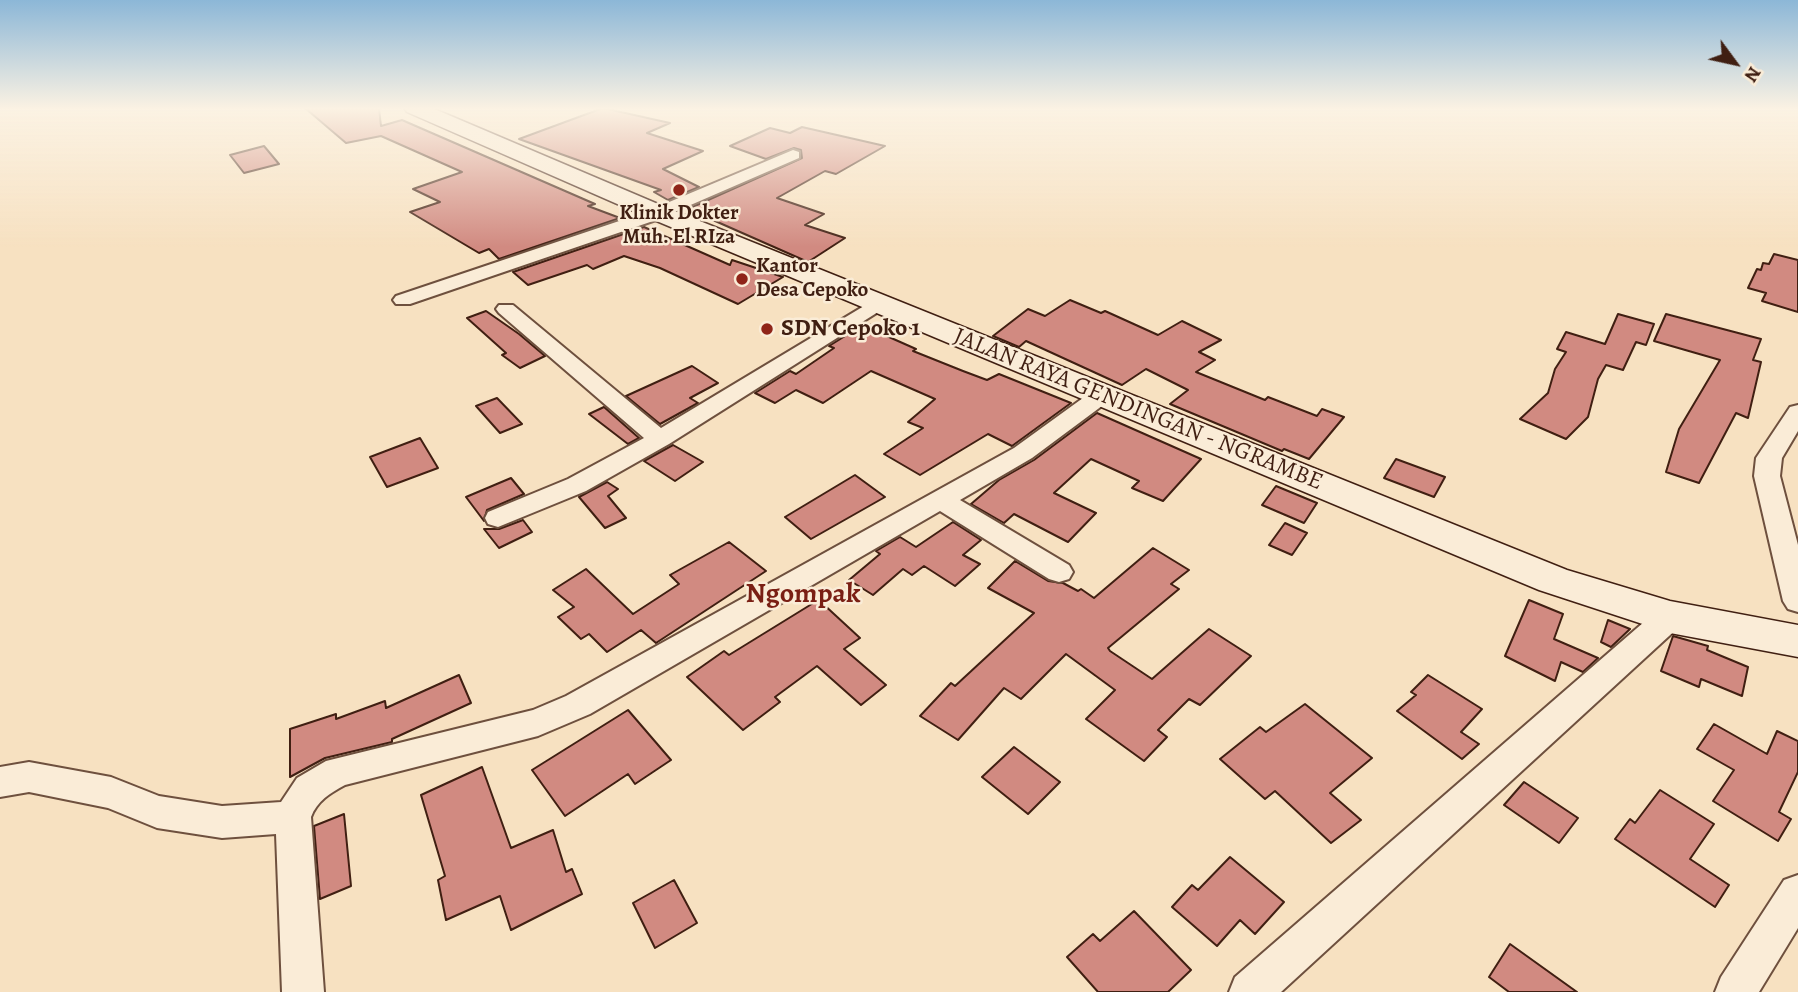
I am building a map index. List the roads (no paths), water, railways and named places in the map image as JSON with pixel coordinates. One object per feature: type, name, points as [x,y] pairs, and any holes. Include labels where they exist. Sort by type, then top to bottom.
[{"type":"main road","name":"JALAN RAYA GENDINGAN - NGRAMBE","points":[[522,154],[656,212],[1553,580],[1670,617],[1798,641]]},
{"type":"street","points":[[403,300],[546,254],[719,191],[793,155]]},
{"type":"street","points":[[498,518],[578,485],[660,439],[879,303]]},
{"type":"street","points":[[506,309],[660,439]]},
{"type":"street","points":[[303,992],[293,817],[299,797],[313,784],[338,772],[538,722],[578,705],[1023,453],[1102,395]]},
{"type":"street","points":[[1798,412],[1769,458],[1767,476],[1798,601]]},
{"type":"street","points":[[942,500],[1059,572]]},
{"type":"street","points":[[1250,992],[1670,617]]},
{"type":"street","points":[[0,782],[29,777],[111,793],[157,812],[222,821],[293,817]]},
{"type":"street","points":[[1736,992],[1798,893]]},
{"type":"place","name":"Klinik Dokter Muh. El RIza","points":[[679,190]]},
{"type":"place","name":"Kantor Desa Cepoko","points":[[742,279]]},
{"type":"place","name":"SDN Cepoko 1","points":[[767,329]]},
{"type":"district","name":"Ngompak","points":[[803,595]]}]
